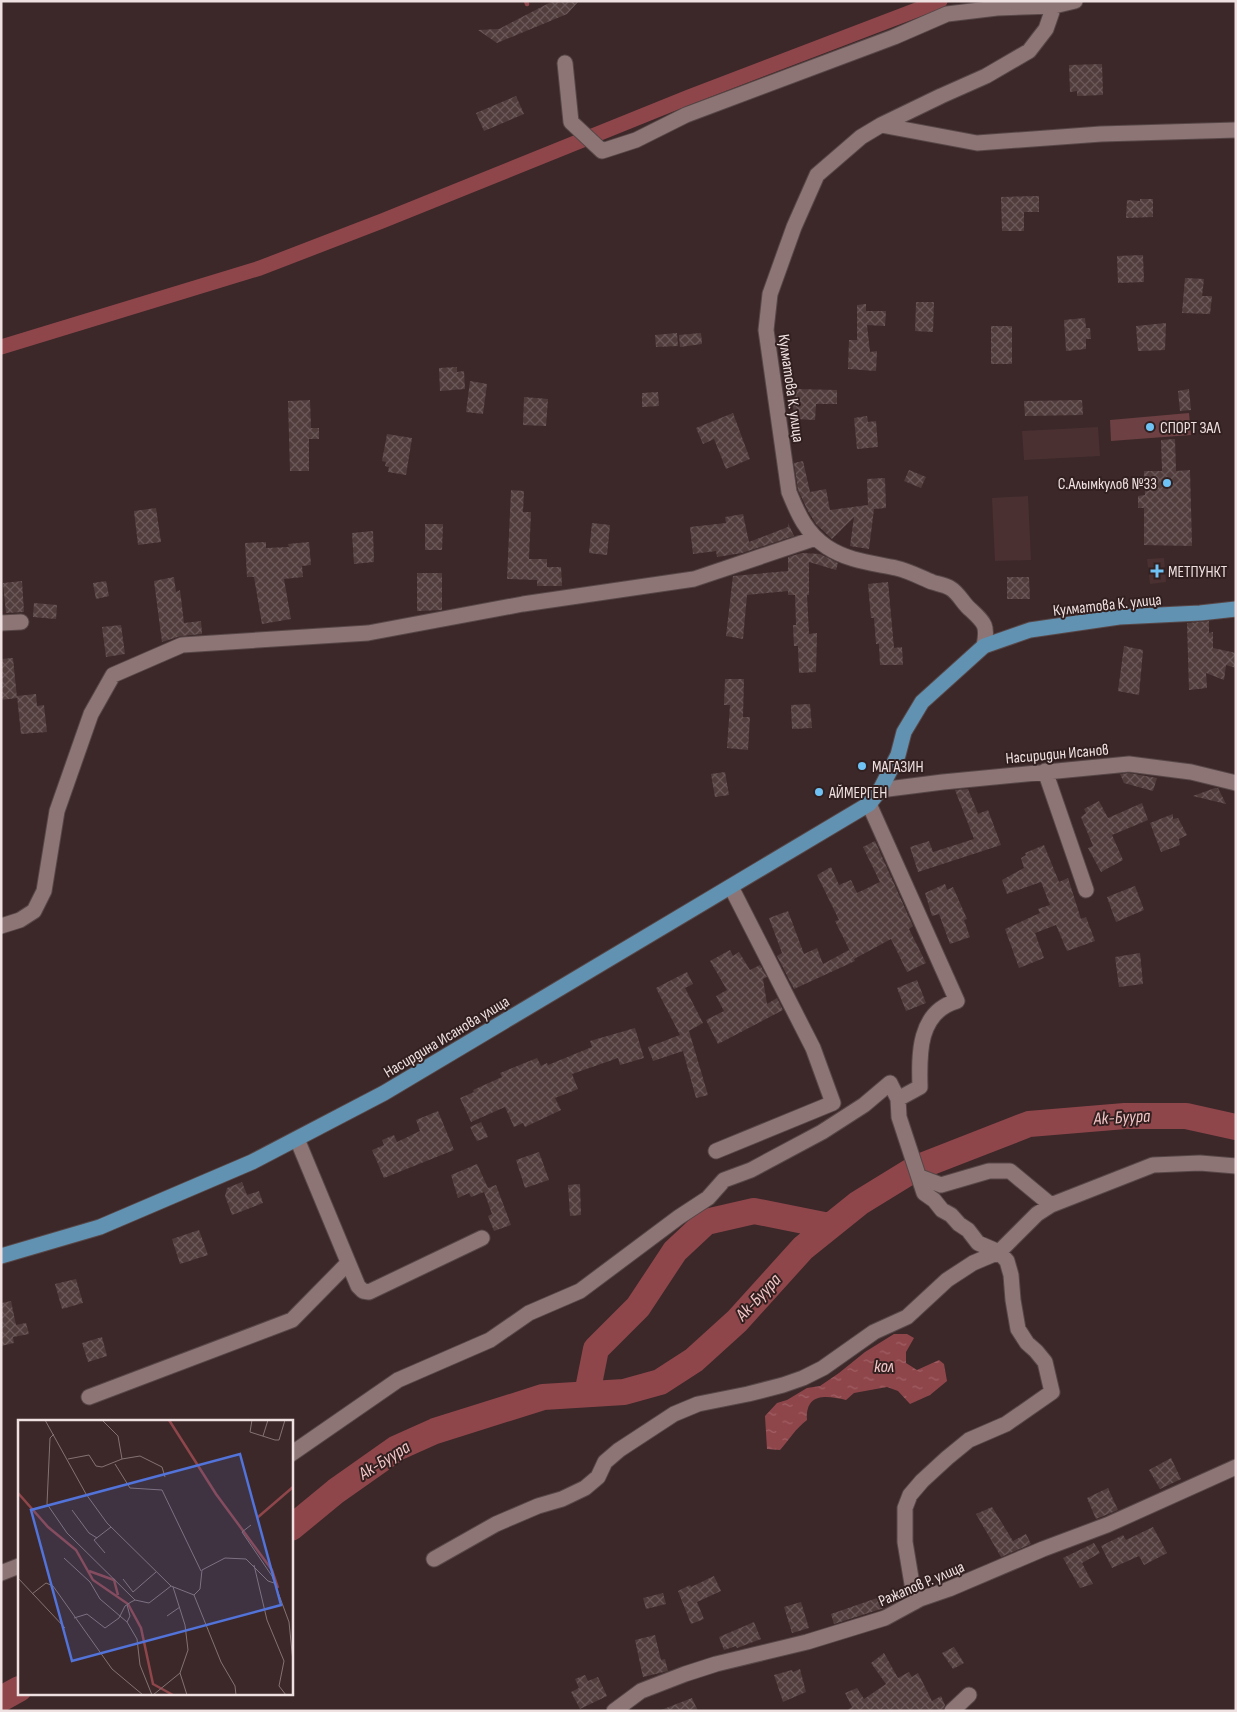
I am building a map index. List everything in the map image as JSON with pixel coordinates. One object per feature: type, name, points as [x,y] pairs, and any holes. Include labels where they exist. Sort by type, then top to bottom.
[{"type":"main road","name":"Кулматова К. улица","points":[[898,755],[904,732],[922,702],[984,646],[1030,630],[1119,618],[1236,610]]},
{"type":"main road","name":"Насирдина Исанова улица","points":[[1,1256],[100,1228],[252,1162],[384,1093],[869,804],[880,790],[898,755]]},
{"type":"street","points":[[565,63],[570,122],[602,151],[636,140],[686,115],[886,40],[947,14],[997,8],[1054,6],[1074,1]]},
{"type":"street","name":"Кулматова К. улица","points":[[984,646],[987,633],[984,624],[979,616],[970,610],[950,588],[897,568],[868,564],[842,554],[828,548],[807,529],[798,515],[789,492],[766,330],[770,294],[794,227],[817,175],[861,136],[986,76],[1029,51],[1046,28],[1054,6]]},
{"type":"street","points":[[881,125],[978,143],[1101,134],[1236,130]]},
{"type":"street","points":[[1,926],[20,920],[34,911],[44,891],[57,811],[91,714],[113,675],[182,646],[368,634],[524,604],[694,579],[816,538]]},
{"type":"street","points":[[1,623],[21,622]]},
{"type":"street","name":"Насиридин Исанов","points":[[880,790],[1045,771],[1129,764],[1191,772],[1236,783]]},
{"type":"street","points":[[1045,771],[1086,890]]},
{"type":"street","points":[[869,804],[956,1001],[936,1011],[922,1037],[920,1087],[898,1099]]},
{"type":"street","points":[[716,1151],[833,1103],[812,1048],[731,887]]},
{"type":"street","points":[[292,1453],[398,1380],[490,1340],[529,1313],[580,1292],[678,1217],[708,1198],[724,1180],[751,1170],[822,1132],[864,1106],[890,1083],[898,1099],[899,1117],[924,1193],[934,1200],[942,1210],[952,1215],[959,1224],[968,1230],[978,1243],[998,1252],[1007,1261],[1011,1275],[1018,1329],[1027,1343],[1045,1362],[1052,1392],[1006,1424],[969,1440],[922,1481],[910,1495],[905,1508],[904,1532],[914,1602]]},
{"type":"street","points":[[297,1139],[358,1286],[364,1291],[369,1292],[482,1238]]},
{"type":"street","points":[[434,1559],[496,1524],[538,1506],[562,1499],[585,1488],[598,1477],[605,1462],[619,1450],[674,1414],[698,1404],[783,1385],[823,1368],[874,1332],[907,1317],[947,1280],[973,1263],[998,1252],[1037,1214],[1051,1205],[1153,1165],[1200,1164],[1236,1166]]},
{"type":"street","points":[[920,1177],[941,1185],[989,1171],[1010,1171],[1051,1205]]},
{"type":"street","points":[[89,1398],[292,1320],[348,1263]]},
{"type":"street","name":"Ражапов Р. улица","points":[[614,1711],[641,1691],[684,1674],[716,1664],[779,1650],[885,1618],[914,1602],[996,1570],[1043,1549],[1108,1525],[1236,1467]]},
{"type":"street","points":[[1,1573],[18,1566]]},
{"type":"street","points":[[952,1711],[969,1695]]},
{"type":"shaded area","name":"СПОРТ ЗАЛ","points":[[1189,413],[1191,435],[1111,441],[1110,420]]},
{"type":"shaded area","name":"С.Алымкулов №33","points":[[1098,427],[1100,456],[1024,460],[1022,431]]},
{"type":"shaded area","name":"С.Алымкулов №33","points":[[1028,496],[1031,560],[995,561],[992,498]]},
{"type":"shaded area","name":"МЕТПУНКТ","points":[[1164,558],[1166,582],[1150,584],[1147,559]]},
{"type":"water","name":"кол","points":[[894,1334],[907,1334],[914,1338],[906,1352],[906,1363],[917,1370],[939,1360],[944,1364],[947,1381],[930,1395],[910,1404],[898,1391],[887,1387],[854,1393],[846,1400],[831,1397],[818,1398],[809,1405],[807,1420],[780,1450],[767,1449],[765,1416],[777,1403],[787,1400],[807,1388],[820,1386],[865,1352]]},
{"type":"building","points":[[553,1],[579,1],[567,14],[497,43],[478,30],[499,29]]},
{"type":"building","points":[[1102,64],[1103,95],[1077,96],[1077,91],[1070,92],[1069,65]]},
{"type":"building","points":[[516,96],[524,114],[484,131],[476,113]]},
{"type":"building","points":[[1039,196],[1039,212],[1024,212],[1024,231],[1002,231],[1001,197]]},
{"type":"building","points":[[1140,199],[1153,199],[1153,217],[1126,218],[1127,200],[1140,201]]},
{"type":"building","points":[[1143,255],[1144,282],[1118,283],[1117,256]]},
{"type":"building","points":[[1185,278],[1204,279],[1202,296],[1212,296],[1210,314],[1182,313]]},
{"type":"building","points":[[916,302],[934,302],[933,332],[915,331]]},
{"type":"building","points":[[866,304],[866,311],[886,311],[885,326],[867,325],[870,352],[877,351],[876,371],[848,369],[849,340],[857,340],[857,305]]},
{"type":"building","points":[[1085,318],[1086,328],[1090,328],[1091,339],[1086,339],[1086,349],[1066,351],[1064,320]]},
{"type":"building","points":[[1166,323],[1165,350],[1138,351],[1136,326]]},
{"type":"building","points":[[991,326],[1012,326],[1012,364],[991,364]]},
{"type":"building","points":[[677,333],[678,346],[656,347],[655,335]]},
{"type":"building","points":[[701,333],[702,344],[680,347],[679,335]]},
{"type":"building","points":[[457,367],[457,372],[464,371],[465,389],[440,391],[439,368]]},
{"type":"building","points":[[470,381],[487,384],[483,414],[466,412]]},
{"type":"building","points":[[794,389],[837,390],[837,404],[816,404],[815,420],[793,419]]},
{"type":"building","points":[[1189,389],[1191,410],[1180,411],[1178,391]]},
{"type":"building","points":[[658,392],[659,406],[642,407],[642,393]]},
{"type":"building","points":[[524,397],[548,399],[546,426],[523,425]]},
{"type":"building","points":[[310,400],[311,428],[319,428],[319,439],[309,439],[309,471],[290,471],[288,401]]},
{"type":"building","points":[[1082,400],[1083,415],[1025,416],[1024,401]]},
{"type":"building","points":[[733,413],[750,459],[726,469],[714,439],[703,444],[696,428]]},
{"type":"building","points":[[867,416],[868,422],[876,421],[878,447],[857,449],[854,418]]},
{"type":"building","points":[[387,434],[412,438],[406,475],[388,472],[389,467],[385,466],[386,462],[382,461]]},
{"type":"building","name":"С.Алымкулов №33","points":[[1175,439],[1176,471],[1190,470],[1192,546],[1144,545],[1144,508],[1138,508],[1138,496],[1145,495],[1144,471],[1162,471],[1161,440]]},
{"type":"building","points":[[803,461],[810,492],[826,489],[830,510],[868,505],[867,479],[885,478],[886,508],[874,509],[869,549],[850,546],[854,517],[832,539],[816,524],[798,490],[794,463]]},
{"type":"building","points":[[909,470],[926,477],[921,488],[904,481]]},
{"type":"building","points":[[511,490],[524,491],[523,512],[531,512],[529,559],[547,559],[547,567],[561,567],[562,586],[537,586],[537,580],[507,579]]},
{"type":"building","points":[[156,508],[161,542],[138,545],[134,511]]},
{"type":"building","points":[[743,514],[749,542],[788,527],[788,523],[794,536],[742,553],[717,557],[716,551],[693,554],[690,527],[726,523],[725,517]]},
{"type":"building","points":[[592,523],[610,525],[607,555],[589,553]]},
{"type":"building","points":[[425,524],[443,524],[442,550],[425,550]]},
{"type":"building","points":[[373,531],[374,562],[354,564],[352,533]]},
{"type":"building","points":[[266,542],[266,548],[289,547],[288,544],[309,542],[311,565],[302,566],[303,577],[284,579],[291,619],[262,624],[254,577],[247,577],[245,543]]},
{"type":"building","points":[[802,553],[820,554],[838,563],[836,570],[809,562],[809,595],[807,595],[809,634],[817,633],[816,672],[799,673],[798,646],[794,646],[793,625],[796,625],[795,595],[788,595],[788,591],[747,595],[743,639],[726,636],[733,576],[788,571],[788,557]]},
{"type":"building","points":[[417,573],[442,573],[442,610],[417,611]]},
{"type":"building","points":[[174,577],[176,592],[180,590],[184,623],[201,621],[202,634],[181,636],[162,642],[154,581]]},
{"type":"building","points":[[1007,577],[1029,577],[1030,599],[1007,599]]},
{"type":"building","points":[[22,581],[24,612],[6,613],[3,583]]},
{"type":"building","points":[[106,581],[109,596],[96,599],[93,583]]},
{"type":"building","points":[[888,582],[894,648],[902,647],[903,665],[880,665],[879,644],[876,644],[874,618],[871,618],[868,584]]},
{"type":"building","points":[[34,603],[57,605],[56,619],[33,617]]},
{"type":"building","points":[[1209,621],[1209,633],[1213,632],[1213,648],[1236,653],[1236,668],[1226,665],[1224,680],[1206,673],[1207,688],[1189,690],[1187,623]]},
{"type":"building","points":[[121,625],[125,654],[106,657],[102,627]]},
{"type":"building","points":[[1124,646],[1143,650],[1139,695],[1118,691]]},
{"type":"building","points":[[13,658],[17,698],[1,700],[1,659]]},
{"type":"building","points":[[725,679],[744,679],[743,717],[750,717],[748,750],[727,748],[730,705],[724,705]]},
{"type":"building","points":[[36,694],[37,706],[44,705],[47,732],[21,734],[17,696]]},
{"type":"building","points":[[810,704],[812,728],[792,729],[791,705]]},
{"type":"building","points":[[725,772],[729,795],[715,797],[711,774]]},
{"type":"building","points":[[1129,773],[1157,778],[1153,791],[1124,783],[1120,774]]},
{"type":"building","points":[[1218,788],[1226,804],[1193,796]]},
{"type":"building","points":[[968,789],[978,814],[988,810],[1001,845],[918,872],[910,847],[929,841],[933,852],[974,839],[955,790]]},
{"type":"building","points":[[1099,801],[1108,818],[1142,803],[1148,820],[1112,835],[1123,860],[1101,872],[1088,848],[1093,846],[1081,817],[1086,813],[1084,809]]},
{"type":"building","points":[[1173,814],[1173,819],[1178,818],[1187,835],[1179,839],[1180,845],[1161,852],[1150,823]]},
{"type":"building","points":[[875,841],[913,926],[909,929],[926,963],[907,972],[891,939],[854,959],[835,921],[839,920],[817,875],[831,867],[839,885],[851,880],[857,893],[880,882],[863,847]]},
{"type":"building","points":[[1044,845],[1059,882],[1068,878],[1081,919],[1086,917],[1095,941],[1067,951],[1056,925],[1035,933],[1044,958],[1019,968],[1005,929],[1040,913],[1038,909],[1050,905],[1041,882],[1007,894],[1002,880],[1024,868],[1021,858],[1026,855],[1025,853]]},
{"type":"building","points":[[945,884],[947,890],[953,887],[967,919],[964,920],[970,937],[950,944],[939,914],[932,916],[925,893]]},
{"type":"building","points":[[1135,886],[1144,910],[1116,922],[1107,897]]},
{"type":"building","points":[[788,911],[804,954],[817,948],[823,964],[849,950],[855,961],[794,989],[777,956],[782,953],[769,918]]},
{"type":"building","points":[[730,950],[733,956],[739,952],[750,970],[760,965],[767,977],[763,979],[767,1004],[777,998],[783,1010],[718,1044],[706,1020],[724,1011],[716,996],[727,990],[710,961]]},
{"type":"building","points":[[1140,953],[1143,984],[1119,987],[1115,957]]},
{"type":"building","points":[[687,972],[693,984],[685,988],[703,1023],[685,1033],[689,1031],[708,1095],[696,1098],[683,1051],[653,1061],[648,1047],[680,1035],[656,988]]},
{"type":"building","points":[[917,980],[926,1003],[906,1011],[897,988]]},
{"type":"building","points":[[635,1028],[644,1058],[620,1065],[618,1058],[572,1074],[578,1089],[555,1098],[561,1110],[525,1127],[523,1123],[514,1127],[505,1107],[471,1122],[460,1098],[502,1077],[500,1073],[537,1058],[541,1066],[547,1063],[548,1065],[592,1047],[590,1041]]},
{"type":"building","points":[[438,1111],[454,1150],[384,1178],[372,1150],[384,1145],[382,1140],[394,1135],[397,1142],[420,1131],[416,1120]]},
{"type":"building","points":[[481,1122],[488,1137],[477,1141],[470,1127]]},
{"type":"building","points":[[539,1152],[549,1180],[525,1188],[516,1160]]},
{"type":"building","points":[[477,1164],[488,1188],[496,1185],[511,1225],[494,1231],[488,1216],[492,1214],[484,1192],[471,1197],[469,1193],[458,1198],[451,1175]]},
{"type":"building","points":[[242,1182],[247,1195],[259,1191],[263,1203],[232,1215],[225,1196],[227,1188]]},
{"type":"building","points":[[580,1184],[581,1215],[570,1216],[568,1185]]},
{"type":"building","points":[[199,1230],[208,1255],[180,1264],[172,1239]]},
{"type":"building","points":[[76,1279],[83,1303],[62,1309],[55,1284]]},
{"type":"building","points":[[11,1301],[16,1325],[26,1323],[29,1334],[13,1337],[14,1343],[1,1346],[1,1303]]},
{"type":"building","points":[[102,1337],[107,1356],[88,1362],[82,1343]]},
{"type":"building","points":[[1171,1458],[1181,1479],[1160,1489],[1149,1470]]},
{"type":"building","points":[[1108,1488],[1118,1510],[1096,1519],[1087,1498]]},
{"type":"building","points":[[992,1507],[1013,1541],[1026,1534],[1031,1544],[1001,1557],[976,1514]]},
{"type":"building","points":[[1153,1527],[1167,1553],[1144,1565],[1139,1556],[1112,1568],[1101,1546],[1123,1535],[1126,1540]]},
{"type":"building","points":[[1094,1543],[1100,1553],[1082,1563],[1093,1584],[1080,1588],[1063,1558]]},
{"type":"building","points":[[714,1576],[721,1591],[697,1602],[704,1619],[691,1624],[678,1591]]},
{"type":"building","points":[[663,1593],[666,1604],[646,1609],[643,1598]]},
{"type":"building","points":[[880,1597],[884,1608],[834,1624],[831,1614]]},
{"type":"building","points":[[801,1602],[809,1628],[792,1633],[784,1607]]},
{"type":"building","points":[[754,1622],[761,1639],[737,1648],[736,1646],[724,1650],[719,1637]]},
{"type":"building","points":[[655,1635],[661,1660],[665,1659],[668,1671],[643,1677],[635,1640]]},
{"type":"building","points":[[954,1647],[964,1663],[953,1669],[942,1653]]},
{"type":"building","points":[[884,1653],[898,1678],[909,1672],[912,1677],[918,1673],[932,1701],[941,1696],[945,1705],[943,1711],[846,1711],[852,1707],[845,1693],[857,1688],[864,1699],[886,1684],[871,1663]]},
{"type":"building","points":[[800,1669],[806,1692],[783,1702],[774,1675]]},
{"type":"building","points":[[585,1675],[588,1681],[598,1677],[607,1696],[580,1709],[571,1692],[579,1688],[575,1679]]},
{"type":"building","points":[[692,1698],[698,1711],[661,1711],[661,1710]]},
{"type":"waterway","points":[[1,347],[260,268],[382,221],[689,97],[940,1]]},
{"type":"waterway","name":"Ак-Буура","points":[[292,1527],[336,1491],[397,1448],[435,1431],[543,1397],[624,1392],[660,1382],[694,1360],[737,1321],[803,1248],[859,1203],[916,1168],[1029,1124],[1125,1116],[1186,1116],[1236,1127]]},
{"type":"waterway","points":[[587,1394],[596,1349],[638,1307],[675,1251],[706,1222],[754,1211],[829,1226]]},
{"type":"waterway","name":"Ак-Буура","points":[[1,1699],[18,1690]]},
{"type":"place","name":"СПОРТ ЗАЛ","points":[[1150,427]]},
{"type":"place","name":"С.Алымкулов №33","points":[[1167,483]]},
{"type":"place","name":"МЕТПУНКТ","points":[[1157,571]]},
{"type":"place","name":"МАГАЗИН","points":[[862,766]]},
{"type":"place","name":"АЙМЕРГЕН","points":[[819,792]]}]
